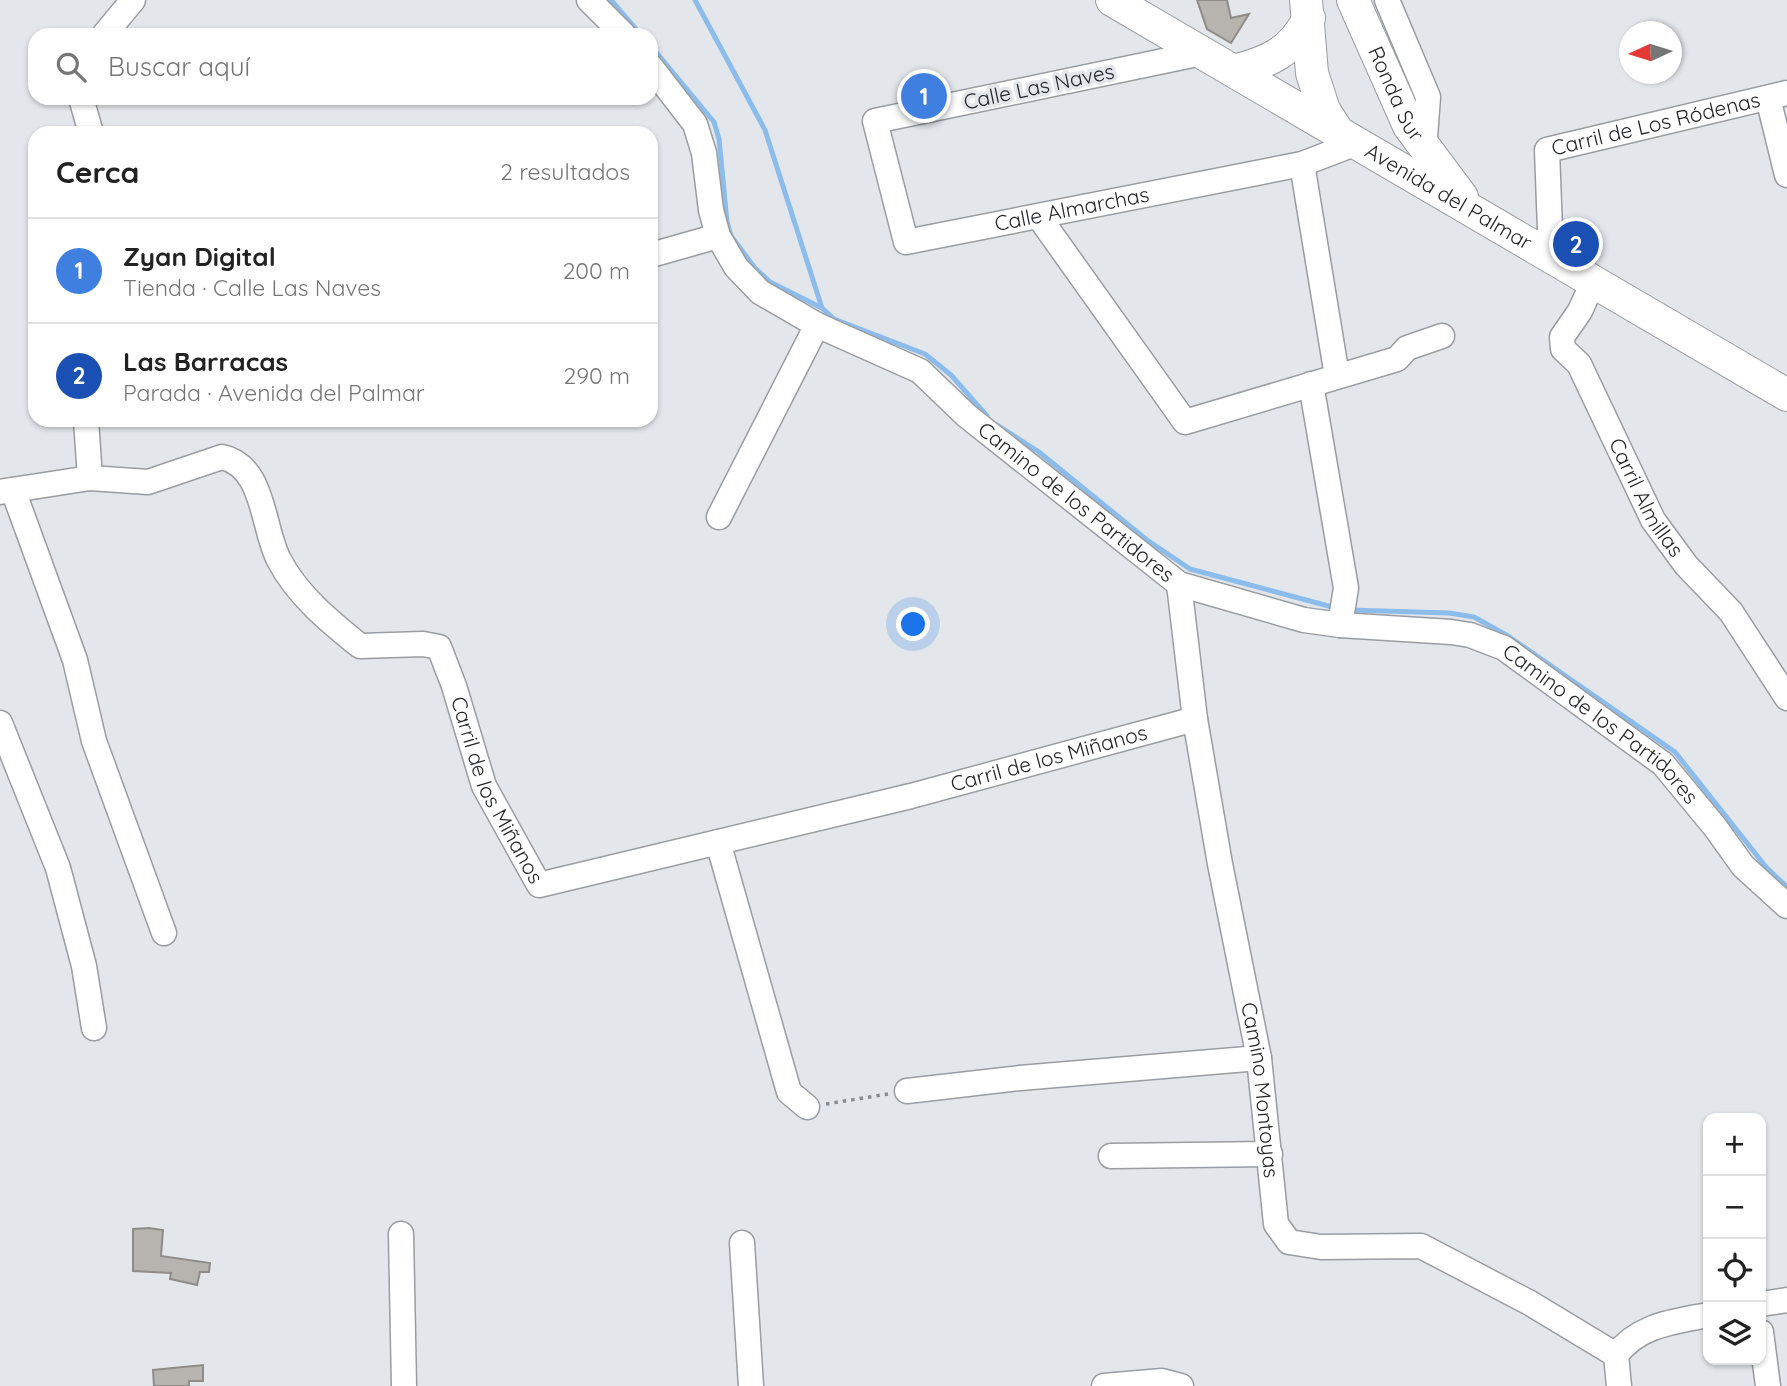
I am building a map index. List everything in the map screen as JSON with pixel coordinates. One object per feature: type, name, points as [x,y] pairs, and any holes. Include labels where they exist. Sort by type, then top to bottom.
[{"type":"main road","name":"Avenida del Palmar","points":[[1112,0],[1787,395]]},
{"type":"main road","name":"Ronda Sur","points":[[1353,0],[1398,104],[1424,150],[1477,214]]},
{"type":"main road","points":[[1234,71],[1266,62],[1285,51],[1302,33],[1307,9]]},
{"type":"main road","points":[[1307,9],[1315,83],[1347,138]]},
{"type":"street","points":[[110,28],[133,0]]},
{"type":"street","points":[[589,0],[617,28]]},
{"type":"street","points":[[1387,0],[1428,97],[1424,150]]},
{"type":"street","name":"Calle Las Naves","points":[[875,121],[1202,53]]},
{"type":"street","name":"Camino de los Partidores","points":[[658,75],[680,102],[701,139],[711,210],[718,236],[736,267],[754,286],[817,325],[920,371],[967,416],[1179,584],[1304,620],[1460,633],[1504,648],[1663,764],[1743,866],[1784,899]]},
{"type":"street","points":[[1777,95],[1787,175]]},
{"type":"street","name":"Carril de Los Ródenas","points":[[1551,257],[1547,150],[1777,95]]},
{"type":"street","points":[[83,105],[89,126]]},
{"type":"street","name":"Calle Almarchas","points":[[875,121],[906,242],[1302,164],[1347,138]]},
{"type":"street","points":[[1302,164],[1337,376]]},
{"type":"street","points":[[1039,217],[1185,422],[1397,359],[1408,348],[1442,336]]},
{"type":"street","points":[[658,253],[718,236]]},
{"type":"street","name":"Carril Almillas","points":[[1593,282],[1580,311],[1562,337],[1563,349],[1579,364],[1653,520],[1686,565],[1731,612],[1787,698]]},
{"type":"street","points":[[719,517],[817,325]]},
{"type":"street","points":[[1311,384],[1346,588],[1340,625]]},
{"type":"street","points":[[86,427],[90,478],[7,491],[75,660],[94,741],[164,933]]},
{"type":"street","name":"Carril de los Miñanos","points":[[90,478],[148,482],[222,457],[233,459],[245,469],[254,484],[279,560],[318,612],[360,646],[423,644],[439,647],[454,685],[484,786],[539,885],[764,829],[911,796],[1195,719]]},
{"type":"street","name":"Camino Montoyas","points":[[1179,584],[1195,719],[1220,864],[1259,1058],[1276,1224],[1289,1242],[1321,1247],[1421,1246],[1530,1303],[1616,1355]]},
{"type":"street","points":[[0,723],[58,868],[85,966],[94,1028]]},
{"type":"street","points":[[718,842],[789,1092],[807,1107]]},
{"type":"street","points":[[907,1091],[1020,1078],[1259,1058]]},
{"type":"street","points":[[1111,1156],[1270,1154]]},
{"type":"street","points":[[401,1234],[404,1386]]},
{"type":"street","points":[[742,1243],[751,1386]]},
{"type":"street","points":[[1766,1303],[1787,1300]]},
{"type":"street","points":[[1619,1386],[1616,1355],[1628,1339],[1653,1326],[1703,1316]]},
{"type":"street","points":[[1765,1365],[1768,1386]]},
{"type":"street","points":[[1104,1386],[1162,1381],[1181,1386]]},
{"type":"path","points":[[807,1107],[907,1091]]},
{"type":"building","points":[[1197,0],[1227,0],[1231,18],[1249,14],[1231,43],[1207,29]]},
{"type":"building","points":[[133,1229],[163,1230],[161,1256],[210,1263],[209,1272],[200,1272],[197,1285],[170,1279],[171,1273],[133,1271]]},
{"type":"building","points":[[203,1365],[203,1381],[189,1381],[189,1386],[154,1386],[153,1370]]},
{"type":"waterway","points":[[611,0],[635,28]]},
{"type":"waterway","points":[[695,0],[765,130],[822,308]]},
{"type":"waterway","points":[[658,54],[714,122],[719,139],[727,222],[731,236],[755,268],[770,282],[822,308],[834,319],[925,354],[951,375],[987,416]]},
{"type":"waterway","points":[[997,425],[1039,452],[1147,540],[1190,569],[1336,608]]},
{"type":"waterway","points":[[1349,610],[1449,613],[1474,617],[1508,636],[1675,752],[1766,867],[1787,887]]},
{"type":"place","name":"Zyan Digital","points":[[924,96]]},
{"type":"place","name":"Las Barracas","points":[[1576,244]]}]
